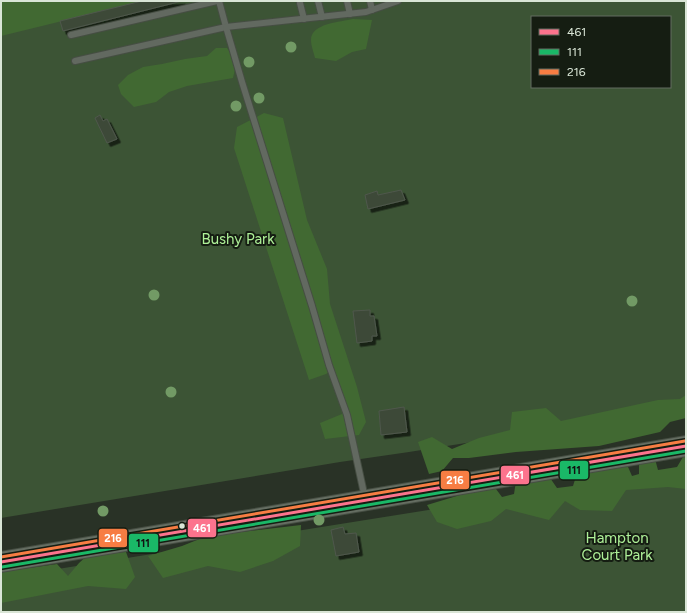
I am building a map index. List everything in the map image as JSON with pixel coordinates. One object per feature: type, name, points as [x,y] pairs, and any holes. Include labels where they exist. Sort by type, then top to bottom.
[{"type":"main road","points":[[1,562],[686,446]]},
{"type":"lane","points":[[71,35],[218,1],[312,306],[328,365],[347,415],[365,500]]},
{"type":"lane","points":[[318,1],[322,17]]},
{"type":"lane","points":[[347,1],[350,14]]},
{"type":"lane","points":[[370,1],[372,10]]},
{"type":"lane","points":[[75,61],[226,27],[366,12],[388,3],[398,1]]},
{"type":"lane","points":[[300,3],[304,19]]},
{"type":"green space","name":"Bushy Park","points":[[1,1],[686,1],[686,408],[340,462],[1,518]]},
{"type":"green space","points":[[1,1],[144,1],[1,36]]},
{"type":"green space","points":[[353,19],[372,20],[366,49],[352,52],[336,61],[315,58],[311,40],[312,34],[316,30],[328,24]]},
{"type":"green space","points":[[216,48],[227,48],[232,56],[235,62],[233,78],[187,86],[169,92],[156,102],[134,107],[121,94],[118,85],[128,75],[143,67],[207,56]]},
{"type":"green space","points":[[264,113],[283,118],[307,220],[327,269],[330,304],[357,387],[366,422],[359,435],[325,439],[320,423],[342,414],[334,368],[326,374],[309,380],[234,148],[237,127]]},
{"type":"green space","points":[[686,395],[686,418],[670,422],[660,432],[599,446],[516,452],[469,458],[453,458],[442,471],[429,474],[418,442],[432,437],[452,449],[479,438],[510,430],[512,412],[546,408],[561,421],[658,400],[680,399]]},
{"type":"green space","points":[[686,452],[686,489],[668,487],[626,490],[612,511],[580,510],[565,501],[549,520],[506,509],[491,521],[457,529],[437,522],[427,505],[493,485],[502,497],[514,494],[516,481],[548,475],[557,488],[573,486],[578,470],[625,460],[632,476],[639,474],[639,461],[655,459],[658,470],[677,467]]},
{"type":"green space","name":"Hampton Court Park","points":[[686,469],[686,612],[1,612],[1,578]]},
{"type":"green space","points":[[301,525],[300,546],[273,561],[240,572],[208,566],[163,578],[148,556],[182,546],[207,536]]},
{"type":"green space","points":[[126,552],[135,577],[126,589],[88,586],[1,603],[1,572],[57,564],[68,576],[89,554]]},
{"type":"building","points":[[142,1],[182,1],[63,31],[60,21]]},
{"type":"building","points":[[100,115],[103,121],[107,119],[117,139],[107,143],[95,118]]},
{"type":"building","points":[[401,190],[405,200],[368,209],[365,195],[377,191],[378,195]]},
{"type":"building","points":[[370,310],[370,316],[374,316],[377,336],[372,336],[372,341],[357,343],[353,311]]},
{"type":"building","points":[[404,407],[407,432],[381,435],[379,411]]},
{"type":"building","points":[[343,527],[345,534],[356,533],[359,552],[336,556],[331,530]]},
{"type":"transit line","name":"216","points":[[1,557],[685,441]]},
{"type":"transit line","name":"461","points":[[1,562],[686,446]]},
{"type":"transit line","name":"111","points":[[2,567],[686,451]]}]
